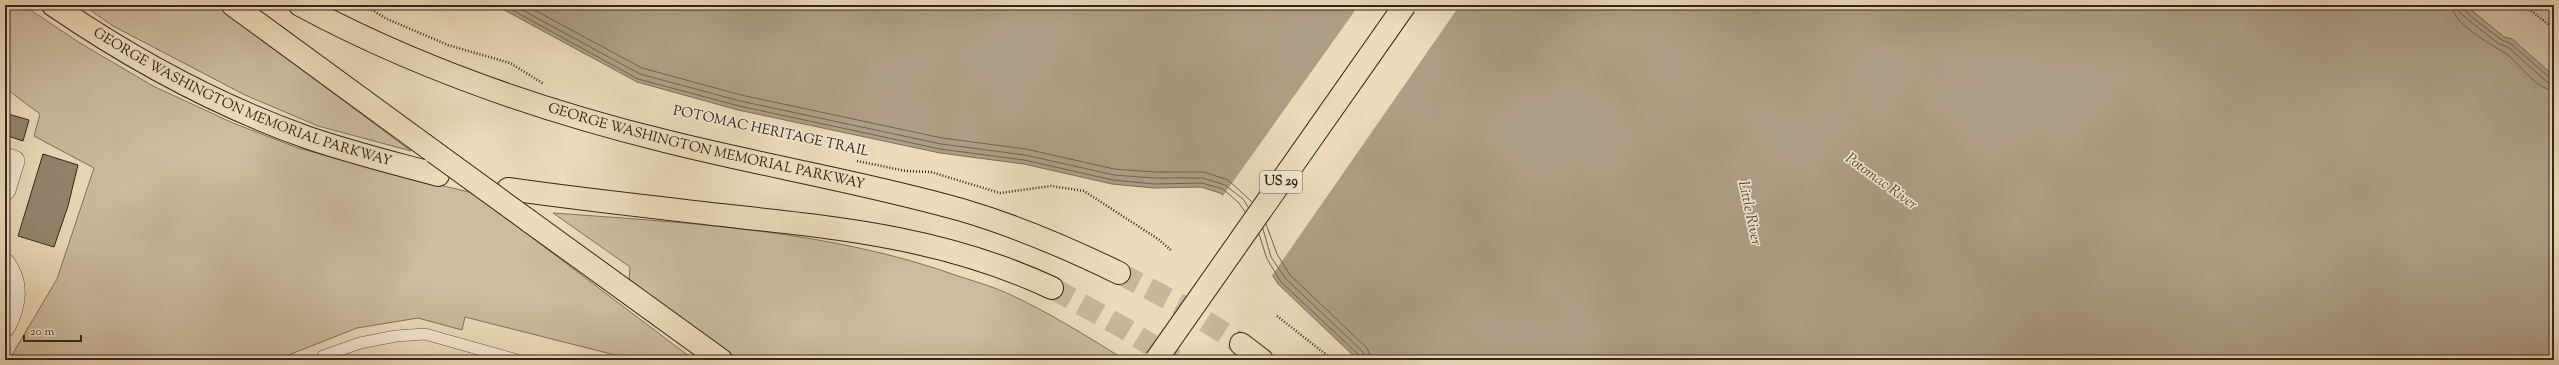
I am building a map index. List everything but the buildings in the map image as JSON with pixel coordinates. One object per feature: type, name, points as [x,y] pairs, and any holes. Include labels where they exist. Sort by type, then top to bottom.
[{"type":"highway","name":"GEORGE WASHINGTON MEMORIAL PARKWAY","points":[[53,5],[150,66],[243,112],[306,137],[438,174]]},
{"type":"highway","points":[[233,5],[721,360]]},
{"type":"highway","name":"GEORGE WASHINGTON MEMORIAL PARKWAY","points":[[300,5],[404,56],[534,105],[668,142],[866,186],[957,209],[1039,237],[1119,272]]},
{"type":"highway","name":"US 29","points":[[1156,360],[1405,5]]},
{"type":"highway","points":[[508,189],[834,228],[910,240],[995,264],[1052,288]]},
{"type":"highway","points":[[1241,344],[1262,360]]},
{"type":"street","points":[[5,158],[14,161],[5,190]]},
{"type":"street","points":[[5,264],[14,280],[15,301],[5,326]]},
{"type":"lane","points":[[323,356],[360,343],[396,336],[425,334],[517,360]]},
{"type":"path","points":[[364,5],[387,19],[448,45],[510,63],[547,85]]},
{"type":"path","points":[[2524,5],[2554,29]]},
{"type":"path","name":"POTOMAC HERITAGE TRAIL","points":[[852,160],[906,171],[931,172],[1000,193],[1051,186],[1084,191],[1158,239],[1172,251]]},
{"type":"path","points":[[1277,316],[1333,360]]},
{"type":"shaded area","points":[[5,5],[23,5],[80,43],[153,86],[233,123],[298,148],[390,173],[473,193],[694,360],[623,360],[615,355],[465,317],[462,330],[418,318],[357,328],[276,360],[9,360],[57,279],[94,168],[34,136],[40,114],[5,88]]},
{"type":"shaded area","points":[[83,5],[215,5],[411,151],[318,126],[245,95],[113,26]]},
{"type":"shaded area","points":[[2465,5],[2554,5],[2554,76],[2512,39],[2504,37]]},
{"type":"shaded area","points":[[553,213],[708,225],[760,231],[862,249],[912,261],[1009,294],[1052,316],[1122,358],[1121,360],[740,360],[629,282],[630,267]]},
{"type":"water","points":[[495,5],[2465,5],[2504,37],[2512,39],[2554,76],[2554,360],[1358,360],[1278,284],[1263,260],[1254,233],[1237,206],[1220,193],[1201,187],[1154,188],[1112,184],[1024,164],[940,153],[738,110],[637,82]]},
{"type":"pier","points":[[1359,5],[1460,5],[1271,277],[1261,261],[1253,234],[1235,207],[1222,197]]},
{"type":"tunnel","points":[[1119,273],[1180,305],[1241,344]]},
{"type":"tunnel","points":[[1052,288],[1124,328],[1175,360]]},
{"type":"water label","name":"Potomac River","points":[[1881,182]]},
{"type":"water label","name":"Little River","points":[[1749,213]]}]
